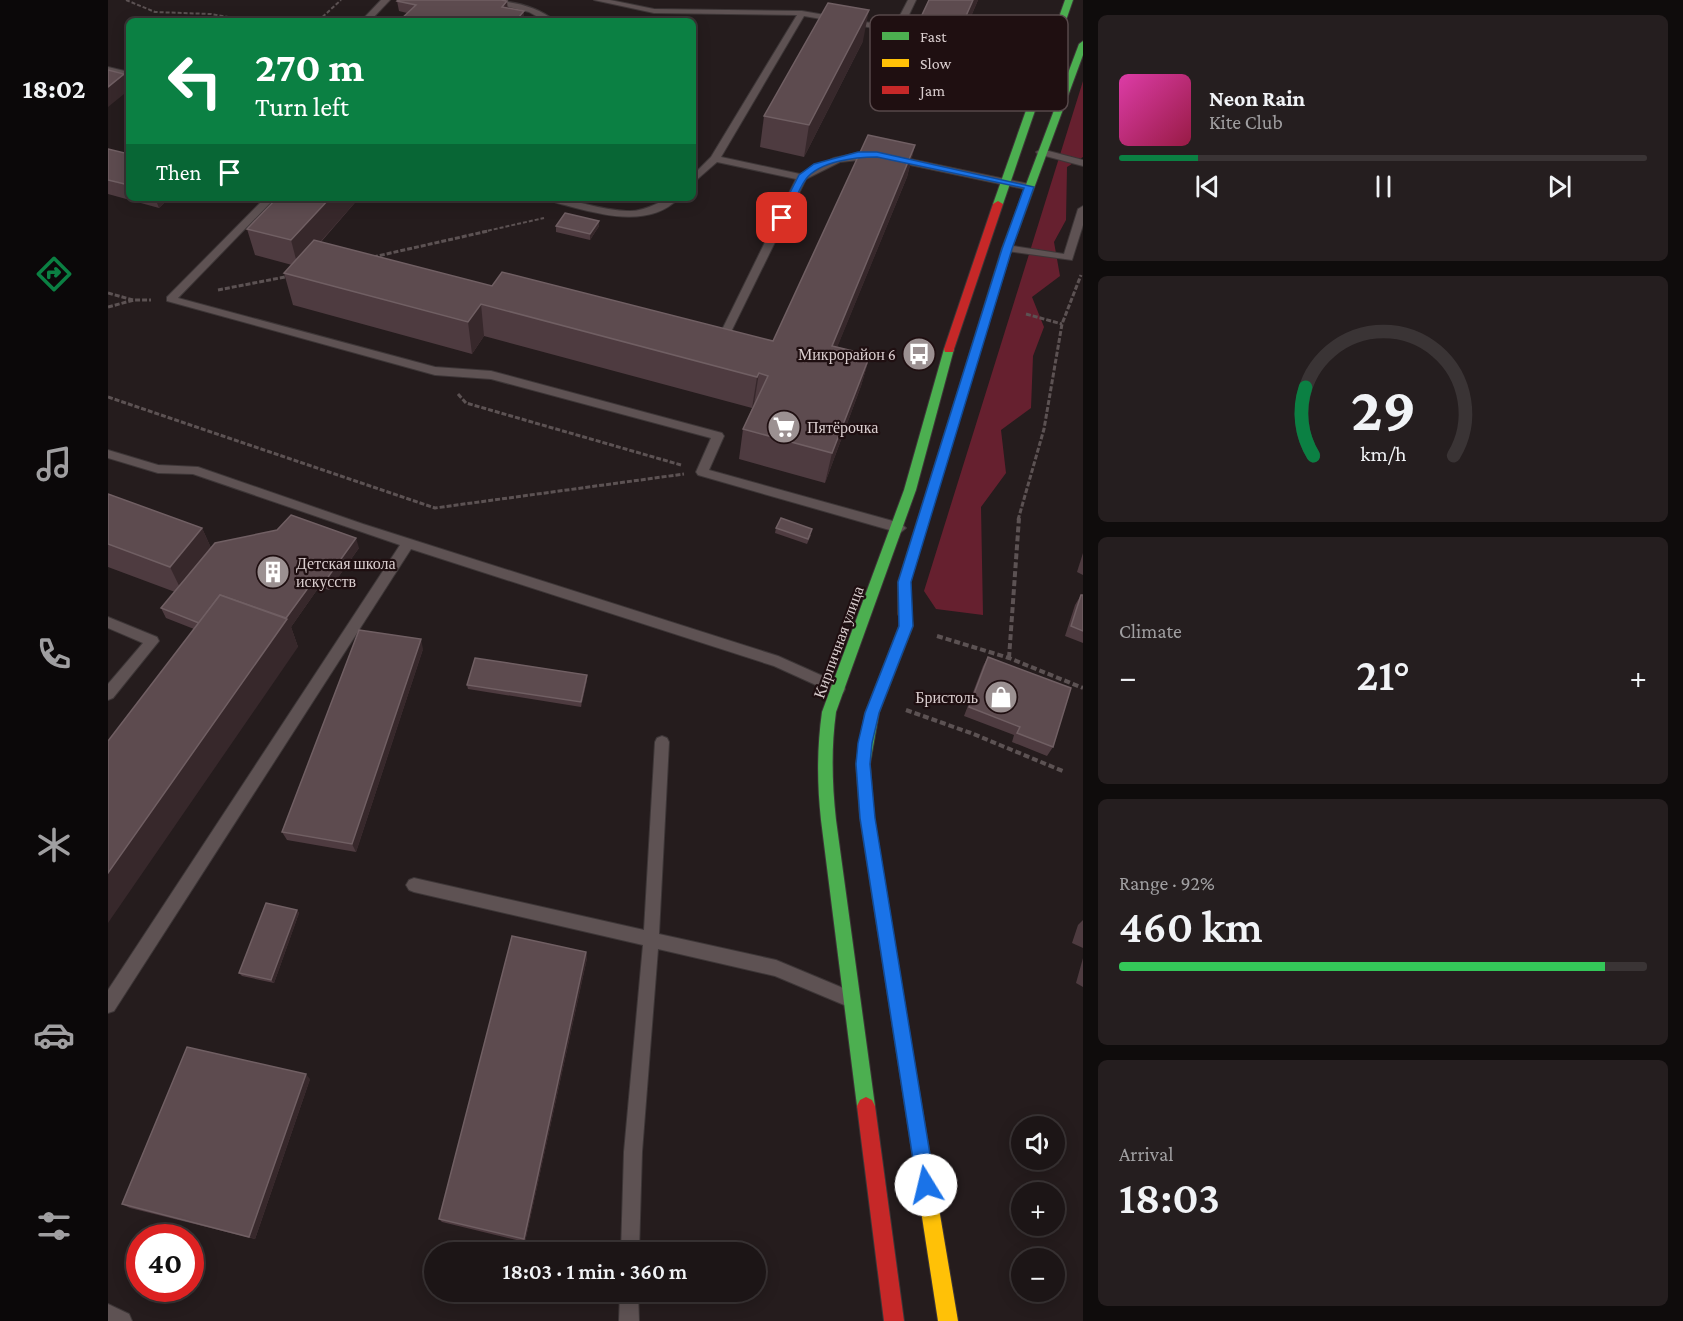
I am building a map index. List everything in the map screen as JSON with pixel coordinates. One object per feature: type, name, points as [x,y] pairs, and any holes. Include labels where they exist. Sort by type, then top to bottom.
[{"type":"street","name":"Кирпичная улица","points":[[1064,15],[1069,0]]},
{"type":"street","points":[[1068,82],[1083,44]]},
{"type":"street","name":"Кирпичная улица","points":[[894,1321],[823,760],[824,737],[838,690],[910,490],[956,324],[1030,111]]},
{"type":"street","points":[[948,1321],[867,818],[863,764],[865,743],[877,700],[906,626],[904,582],[1007,249],[1057,111]]},
{"type":"lane","points":[[368,18],[386,0]]},
{"type":"lane","points":[[486,0],[532,10],[546,18]]},
{"type":"lane","points":[[598,0],[654,11],[802,14],[870,25]]},
{"type":"lane","points":[[904,15],[912,0]]},
{"type":"lane","points":[[649,18],[654,11]]},
{"type":"lane","points":[[696,177],[715,159],[802,14]]},
{"type":"lane","points":[[108,70],[126,74]]},
{"type":"lane","points":[[1041,152],[1083,163]]},
{"type":"lane","points":[[722,340],[802,177],[817,166],[858,154],[877,155],[1029,187]]},
{"type":"lane","points":[[715,159],[802,177]]},
{"type":"lane","points":[[267,201],[171,299],[435,371],[491,375],[718,436],[702,472],[920,533]]},
{"type":"lane","points":[[564,201],[620,213],[643,214],[665,207],[671,201]]},
{"type":"lane","points":[[1007,249],[1068,258],[1083,209]]},
{"type":"lane","points":[[108,454],[158,469],[194,470],[408,543],[778,662],[838,690]]},
{"type":"lane","points":[[108,1005],[408,543]]},
{"type":"lane","points":[[108,622],[152,641],[108,694]]},
{"type":"lane","points":[[630,1242],[633,1152],[651,939],[662,742]]},
{"type":"lane","points":[[414,885],[776,968],[853,1000]]},
{"type":"lane","points":[[629,1302],[629,1321]]},
{"type":"lane","points":[[108,1313],[122,1321]]},
{"type":"path","points":[[126,0],[155,12],[211,14],[234,18]]},
{"type":"path","points":[[321,18],[341,0]]},
{"type":"path","points":[[365,260],[545,218]]},
{"type":"path","points":[[1009,658],[1017,524],[1044,429],[1062,324],[1083,269]]},
{"type":"path","points":[[216,290],[297,274]]},
{"type":"path","points":[[108,293],[134,300],[108,307]]},
{"type":"path","points":[[1026,314],[1062,324]]},
{"type":"path","points":[[435,371],[466,403],[702,472]]},
{"type":"path","points":[[108,397],[435,508],[702,472]]},
{"type":"path","points":[[928,633],[1009,658],[1083,688]]},
{"type":"path","points":[[877,700],[971,733],[1065,772]]},
{"type":"shaded area","points":[[1083,81],[1083,157],[1067,167],[1066,220],[1054,242],[1060,276],[1032,297],[1044,327],[1033,356],[1031,408],[1001,430],[1006,473],[981,507],[983,615],[936,609],[924,591]]},
{"type":"building","points":[[501,0],[507,1],[502,7],[524,11],[518,18],[402,18],[416,5],[397,1]]},
{"type":"building","points":[[929,0],[973,0],[966,15],[922,15]]},
{"type":"building","points":[[828,3],[869,10],[809,125],[764,116]]},
{"type":"building","points":[[108,70],[124,74],[108,87]]},
{"type":"building","points":[[868,135],[915,145],[832,346],[870,355],[832,453],[743,429],[768,376],[759,373],[757,377],[481,304],[468,322],[284,273],[314,240],[492,286],[502,272],[773,341]]},
{"type":"building","points":[[108,149],[126,153],[126,184],[108,180]]},
{"type":"building","points":[[274,201],[327,201],[291,240],[247,229]]},
{"type":"building","points":[[565,213],[599,221],[590,234],[556,226]]},
{"type":"building","points":[[108,494],[202,528],[170,567],[108,544]]},
{"type":"building","name":"Детская школа искусств","points":[[291,515],[356,538],[326,580],[316,577],[286,618],[220,595],[199,623],[161,608],[215,543],[277,530]]},
{"type":"building","points":[[781,518],[812,529],[808,539],[776,528]]},
{"type":"building","points":[[220,595],[287,619],[108,873],[108,741]]},
{"type":"building","points":[[1081,595],[1083,595],[1083,631],[1071,626]]},
{"type":"building","points":[[359,630],[421,639],[352,844],[282,832]]},
{"type":"building","points":[[988,657],[1071,688],[1053,747],[1017,733],[1020,727],[969,707]]},
{"type":"building","points":[[475,658],[587,675],[581,702],[467,685]]},
{"type":"building","points":[[266,903],[297,910],[271,980],[239,973]]},
{"type":"building","points":[[512,936],[586,952],[524,1239],[439,1219]]},
{"type":"building","points":[[187,1047],[306,1074],[249,1237],[122,1204]]},
{"type":"traffic: fast","points":[[1064,15],[1069,0]]},
{"type":"traffic: fast","points":[[1068,84],[1083,44]]},
{"type":"traffic: fast","points":[[998,204],[1030,111]]},
{"type":"traffic: fast","points":[[973,358],[1007,248],[1058,111]]},
{"type":"traffic: fast","points":[[866,1106],[828,820],[825,776],[826,733],[829,712],[910,490],[949,349]]},
{"type":"traffic: fast","points":[[905,614],[906,626],[872,713],[863,764],[867,818],[906,1061]]},
{"type":"traffic: slow","points":[[905,614],[904,582],[973,358]]},
{"type":"traffic: slow","points":[[906,1061],[948,1321]]},
{"type":"traffic: jam","points":[[949,349],[998,204]]},
{"type":"traffic: jam","points":[[866,1106],[894,1321]]},
{"type":"place","name":"Микрорайон 6","points":[[919,354]]},
{"type":"place","name":"Пятёрочка","points":[[784,427]]},
{"type":"place","name":"Детская школа искусств","points":[[273,572]]},
{"type":"place","name":"Бристоль","points":[[1001,697]]},
{"type":"route","points":[[782,218],[802,177],[817,166],[858,154],[877,155],[1029,187],[1007,249],[904,582],[906,626],[872,713],[865,743],[863,764],[867,818],[926,1185]]}]
